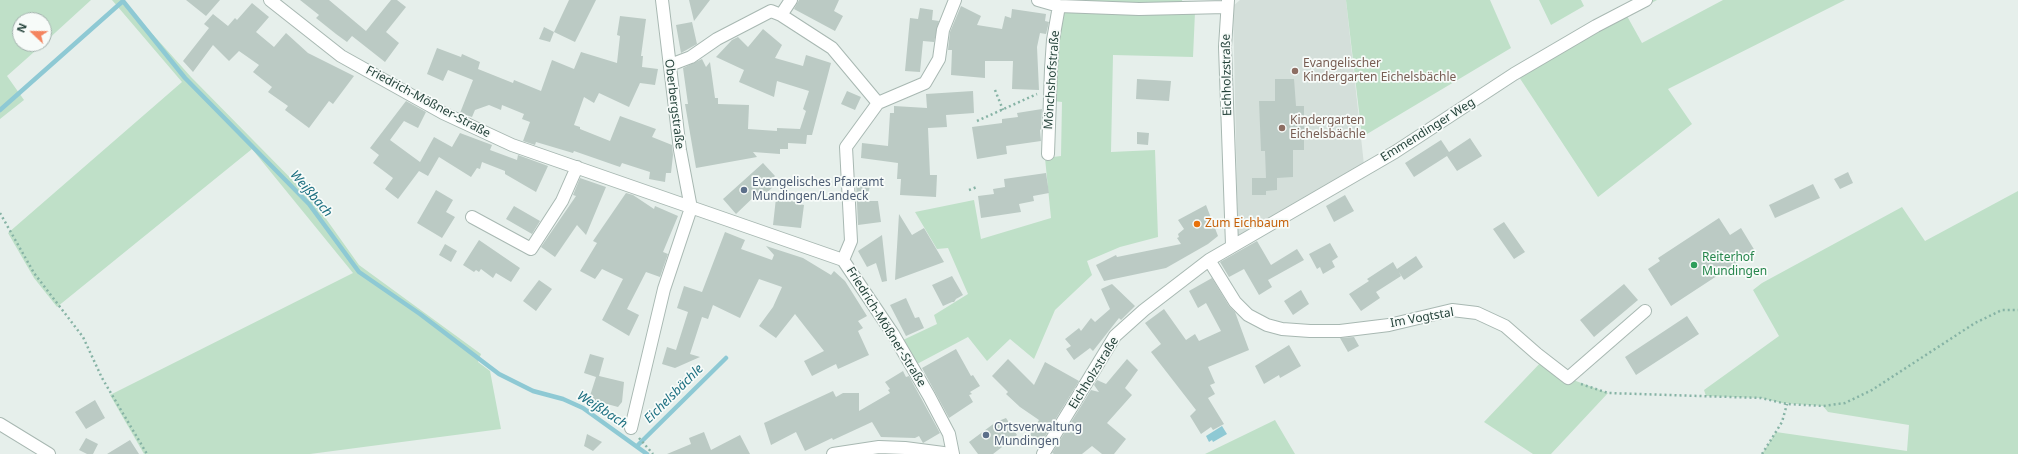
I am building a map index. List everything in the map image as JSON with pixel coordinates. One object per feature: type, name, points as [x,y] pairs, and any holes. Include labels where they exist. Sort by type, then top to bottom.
[{"type":"street","name":"Friedrich-Mößner-Straße","points":[[270,0],[341,56],[442,113],[512,145],[843,260],[892,334],[929,396],[949,434],[952,454]]},
{"type":"street","name":"Oberbergstraße","points":[[662,0],[680,150],[691,208]]},
{"type":"street","points":[[781,14],[792,0]]},
{"type":"street","points":[[843,260],[851,241],[846,147],[878,103],[925,83],[939,59],[943,30],[955,0]]},
{"type":"street","points":[[1038,0],[1059,6],[1139,9],[1227,4]]},
{"type":"street","name":"Emmendinger Weg","points":[[1209,260],[1395,152],[1528,66],[1596,26],[1646,0]]},
{"type":"street","name":"Eichholzstraße","points":[[1227,4],[1225,47],[1232,246]]},
{"type":"street","name":"Mönchshofstraße","points":[[1048,154],[1053,40],[1059,6]]},
{"type":"street","points":[[670,65],[691,57],[717,38],[771,11],[781,14],[832,48],[878,103]]},
{"type":"street","points":[[472,217],[530,249],[562,201],[577,168]]},
{"type":"street","points":[[631,428],[664,289],[691,208]]},
{"type":"street","name":"Eichholzstraße","points":[[1044,452],[1115,336],[1144,310],[1209,260]]},
{"type":"street","name":"Im Vogtstal","points":[[1209,260],[1236,302],[1248,315],[1267,325],[1282,329],[1310,332],[1340,331],[1389,325],[1452,310],[1477,314],[1505,326],[1537,354],[1568,378]]},
{"type":"street","points":[[1568,378],[1645,311]]},
{"type":"street","points":[[0,424],[49,454]]},
{"type":"street","points":[[833,454],[879,447],[905,448],[952,454]]},
{"type":"path","points":[[995,90],[1003,110]]},
{"type":"path","points":[[977,121],[1036,94],[1050,93]]},
{"type":"path","points":[[969,190],[977,187]]},
{"type":"path","points":[[0,213],[34,273],[83,337],[102,378],[147,454]]},
{"type":"path","points":[[1568,378],[1608,393],[1761,398],[1787,404],[1823,406],[1845,403],[1872,390],[1975,323],[2002,310],[2018,310]]},
{"type":"path","points":[[1762,454],[1782,422],[1787,404]]},
{"type":"path","points":[[641,439],[653,454]]},
{"type":"shaded area","name":"Evangelischer Kindergarten Eichelsbächle","points":[[1240,0],[1346,0],[1364,165],[1238,239],[1233,6]]},
{"type":"green space","points":[[0,0],[91,0],[52,36],[52,12],[12,12],[12,52],[34,52],[7,76],[24,100],[0,119]]},
{"type":"green space","points":[[112,0],[122,0],[191,77],[314,202],[359,265],[481,354],[478,362],[490,371],[501,429],[310,454],[144,454],[110,395],[353,273],[252,149],[57,307],[34,278],[8,233],[182,82]]},
{"type":"green space","points":[[1038,0],[1182,0],[1184,12],[1195,12],[1193,57],[1113,55],[1111,152],[1155,150],[1158,237],[1120,247],[1087,261],[1092,275],[1055,310],[1034,359],[1010,339],[987,361],[968,337],[917,364],[903,340],[937,324],[934,315],[968,294],[948,248],[937,249],[915,212],[974,200],[981,239],[1051,218],[1045,158],[1061,156],[1062,102],[1053,101],[1056,41],[1063,6]]},
{"type":"green space","points":[[1346,0],[1490,0],[1511,48],[1362,137]]},
{"type":"green space","points":[[1539,0],[1581,0],[1584,6],[1551,25]]},
{"type":"green space","points":[[1637,0],[1657,0],[1627,16],[1642,43],[1723,0],[1845,0],[1668,89],[1692,124],[1598,197],[1519,77]]},
{"type":"green space","points":[[2018,191],[2018,454],[1762,454],[1776,432],[1907,451],[1909,425],[1828,412],[1823,406],[1782,403],[1761,398],[1706,396],[1704,390],[1779,336],[1753,290],[1762,283],[1902,207],[1925,241]]},
{"type":"green space","points":[[1544,359],[1568,378],[1608,393],[1551,454],[1533,454],[1484,422]]},
{"type":"green space","points":[[1275,420],[1295,454],[1205,454]]},
{"type":"water","points":[[1222,426],[1227,434],[1213,442],[1212,440],[1209,442],[1206,436]]},
{"type":"building","points":[[186,0],[220,0],[206,16]]},
{"type":"building","points":[[300,0],[329,0],[366,31],[391,0],[397,0],[406,7],[386,32],[399,43],[385,62],[352,36],[347,42],[336,34],[316,18],[319,15]]},
{"type":"building","points":[[569,0],[596,0],[575,42],[554,32]]},
{"type":"building","points":[[689,0],[710,0],[694,21]]},
{"type":"building","points":[[799,0],[839,0],[834,11],[843,16],[835,31],[794,9]]},
{"type":"building","points":[[252,3],[269,17],[256,32],[274,47],[286,33],[308,53],[354,76],[333,104],[329,101],[309,128],[285,110],[288,106],[268,92],[272,87],[253,72],[259,65],[239,51],[229,61],[213,45],[193,72],[183,61],[209,28],[204,24],[213,14],[228,26],[235,18],[237,20]]},
{"type":"building","points":[[961,6],[981,16],[977,25],[1002,29],[1005,16],[1011,18],[1012,9],[1046,14],[1045,21],[1049,22],[1046,34],[1040,33],[1037,47],[1039,90],[1012,89],[1013,61],[985,61],[985,78],[951,75],[952,50],[948,50],[950,32]]},
{"type":"building","points":[[920,8],[933,10],[932,20],[939,21],[934,42],[923,41],[920,72],[905,71],[910,18],[918,19]]},
{"type":"building","points":[[620,16],[646,19],[641,56],[643,56],[642,67],[658,69],[655,85],[640,83],[629,107],[599,93],[594,103],[584,97],[574,125],[580,127],[580,129],[610,141],[620,116],[656,129],[652,137],[672,145],[673,155],[671,173],[666,173],[665,182],[649,179],[650,172],[622,163],[620,167],[574,151],[573,153],[536,142],[535,145],[523,141],[530,122],[522,119],[524,114],[502,105],[501,110],[489,105],[475,110],[472,117],[460,113],[473,80],[448,70],[443,81],[427,74],[437,48],[461,57],[462,54],[480,62],[478,69],[513,83],[514,80],[541,91],[552,60],[574,69],[581,52],[617,63],[620,36],[617,35]]},
{"type":"building","points":[[692,22],[697,44],[681,53],[676,25]]},
{"type":"building","points":[[544,27],[554,32],[550,42],[539,39]]},
{"type":"building","points":[[763,29],[782,45],[775,58],[803,66],[806,55],[831,63],[812,135],[807,135],[806,144],[788,143],[788,149],[780,149],[780,154],[753,152],[757,157],[696,168],[685,104],[688,104],[683,68],[702,59],[706,67],[710,62],[715,98],[718,98],[718,104],[749,105],[748,129],[777,131],[777,128],[800,129],[806,111],[803,109],[809,91],[777,81],[774,97],[739,82],[744,70],[716,57],[732,40],[738,37],[748,47]]},
{"type":"building","points":[[1137,79],[1171,81],[1169,101],[1136,99]]},
{"type":"building","name":"Kindergarten Eichelsbächle","points":[[1275,79],[1294,79],[1296,106],[1304,106],[1304,150],[1293,150],[1293,177],[1277,178],[1277,190],[1266,191],[1266,195],[1252,195],[1252,178],[1266,178],[1265,151],[1261,151],[1259,101],[1275,101]]},
{"type":"building","points":[[847,91],[861,97],[855,110],[841,104]]},
{"type":"building","points":[[973,91],[974,113],[946,115],[947,127],[928,128],[930,175],[937,175],[936,197],[900,195],[901,179],[897,179],[898,163],[861,158],[862,143],[888,146],[890,113],[894,113],[894,106],[927,108],[926,94]]},
{"type":"building","points":[[406,101],[426,112],[418,128],[404,121],[390,140],[420,162],[434,137],[452,147],[460,133],[492,145],[490,150],[517,160],[518,155],[548,166],[536,192],[505,174],[505,171],[482,162],[480,169],[477,168],[471,177],[439,157],[428,176],[419,171],[398,199],[385,189],[393,178],[373,163],[379,155],[370,148]]},
{"type":"building","points":[[1042,109],[1040,130],[1041,141],[1006,146],[1007,154],[977,159],[972,127],[1002,123],[1002,119],[1018,117],[1017,113]]},
{"type":"building","points":[[1137,132],[1149,133],[1148,145],[1137,144]]},
{"type":"building","points":[[1470,138],[1482,156],[1457,171],[1447,156],[1414,177],[1405,163],[1441,140],[1449,152]]},
{"type":"building","points":[[763,163],[775,176],[769,182],[773,187],[764,195],[760,191],[736,214],[723,199]]},
{"type":"building","points":[[1848,172],[1853,183],[1840,189],[1834,179]]},
{"type":"building","points":[[1046,173],[1049,193],[1033,196],[1034,201],[1019,204],[1021,212],[981,218],[978,196],[994,194],[993,189],[1005,187],[1004,179]]},
{"type":"building","points":[[580,178],[606,187],[586,235],[577,225],[555,257],[541,247],[576,196],[573,195]]},
{"type":"building","points":[[856,181],[871,183],[866,201],[878,201],[881,222],[858,225]]},
{"type":"building","points":[[1813,184],[1820,198],[1775,218],[1769,205]]},
{"type":"building","points":[[436,190],[453,200],[446,212],[455,217],[442,238],[417,223]]},
{"type":"building","points":[[626,193],[633,195],[654,209],[655,206],[678,216],[663,252],[668,254],[660,277],[646,272],[627,309],[639,315],[629,336],[602,320],[623,279],[602,269],[595,279],[580,271],[597,243],[593,241]]},
{"type":"building","points":[[1345,195],[1354,211],[1334,222],[1326,206]]},
{"type":"building","points":[[776,198],[799,200],[798,204],[804,205],[801,228],[773,225]]},
{"type":"building","points":[[1206,205],[1218,236],[1208,244],[1166,268],[1104,281],[1096,265],[1116,255],[1117,257],[1181,244],[1177,238],[1179,237],[1178,234],[1184,229],[1178,220]]},
{"type":"building","points":[[514,206],[540,221],[532,234],[506,219]]},
{"type":"building","points":[[899,214],[912,235],[924,228],[944,262],[895,280]]},
{"type":"building","name":"Reiterhof Mundingen","points":[[1719,218],[1730,235],[1741,228],[1755,251],[1671,306],[1648,269],[1660,261],[1658,258]]},
{"type":"building","points":[[1504,222],[1525,252],[1514,259],[1493,229]]},
{"type":"building","points":[[725,232],[745,240],[741,249],[772,260],[774,255],[766,246],[803,258],[831,275],[834,271],[845,281],[867,316],[858,321],[863,328],[858,331],[869,355],[838,369],[836,364],[812,376],[804,361],[824,351],[795,314],[776,338],[759,326],[773,307],[782,287],[759,279],[740,318],[713,305],[708,319],[702,317],[690,354],[700,357],[675,368],[662,364],[667,347],[676,350],[688,312],[677,308],[684,286],[702,292]]},
{"type":"building","points":[[882,235],[887,281],[882,282],[876,263],[867,267],[858,251]]},
{"type":"building","points":[[479,240],[520,268],[511,282],[496,273],[493,278],[481,269],[479,272],[476,270],[474,272],[463,265]]},
{"type":"building","points":[[1257,241],[1271,265],[1297,249],[1304,260],[1268,280],[1272,287],[1259,295],[1244,269],[1229,277],[1220,262]]},
{"type":"building","points":[[1330,243],[1338,257],[1332,261],[1335,267],[1323,274],[1320,267],[1317,269],[1309,254]]},
{"type":"building","points":[[445,244],[457,251],[451,262],[439,255]]},
{"type":"building","points":[[1416,256],[1423,267],[1404,280],[1399,272],[1401,276],[1376,292],[1380,298],[1361,311],[1349,294],[1369,281],[1367,279],[1393,262],[1397,269]]},
{"type":"building","points":[[952,276],[963,295],[954,302],[943,306],[932,285]]},
{"type":"building","points":[[1212,278],[1229,306],[1235,312],[1249,350],[1208,367],[1215,383],[1210,385],[1215,394],[1208,398],[1224,424],[1213,430],[1211,427],[1201,434],[1190,416],[1196,410],[1151,352],[1161,344],[1145,323],[1164,309],[1186,340],[1195,334],[1199,341],[1221,331],[1206,303],[1198,308],[1189,291]]},
{"type":"building","points":[[539,280],[552,289],[536,311],[523,301]]},
{"type":"building","points":[[1112,284],[1135,306],[1121,320],[1119,318],[1093,351],[1090,348],[1074,360],[1066,349],[1071,346],[1065,339],[1079,328],[1081,331],[1091,318],[1095,322],[1110,309],[1101,289]]},
{"type":"building","points":[[1624,284],[1638,300],[1594,337],[1580,320]]},
{"type":"building","points":[[1301,290],[1309,304],[1293,315],[1284,301]]},
{"type":"building","points":[[906,298],[915,318],[919,317],[924,328],[906,336],[890,305]]},
{"type":"building","points":[[1687,316],[1699,334],[1636,375],[1625,357]]},
{"type":"building","points":[[1354,337],[1359,346],[1348,352],[1340,338]]},
{"type":"building","points":[[1289,345],[1301,366],[1280,378],[1279,375],[1264,384],[1255,366]]},
{"type":"building","points":[[956,349],[971,376],[973,375],[980,386],[970,392],[972,394],[969,395],[973,402],[949,418],[922,368]]},
{"type":"building","points":[[590,354],[604,358],[599,376],[624,382],[622,402],[618,407],[589,399],[596,377],[584,373]]},
{"type":"building","points":[[1008,359],[1034,385],[1045,362],[1079,381],[1041,443],[1030,435],[1039,420],[1020,407],[1006,394],[1008,392],[992,376]]},
{"type":"building","points":[[1127,359],[1138,370],[1125,388],[1132,395],[1107,423],[1126,439],[1114,454],[1102,454],[1092,446],[1082,454],[1052,453],[1091,390],[1099,392],[1094,385],[1097,380],[1106,384]]},
{"type":"building","points":[[903,371],[906,377],[909,376],[940,433],[923,443],[919,436],[915,438],[881,437],[872,422],[833,440],[832,438],[805,451],[796,432],[771,445],[764,423],[833,391],[836,397],[843,393],[859,393],[859,411],[890,393],[888,390],[890,389],[885,382]]},
{"type":"building","points":[[95,400],[105,418],[86,429],[75,412]]},
{"type":"building","points":[[1006,418],[1017,435],[1001,446],[1002,447],[993,454],[978,454],[969,442],[996,422]]},
{"type":"building","points":[[704,432],[711,450],[740,435],[750,454],[667,454],[691,444],[689,438]]},
{"type":"building","points":[[587,434],[602,442],[593,451],[584,446]]},
{"type":"building","points":[[86,438],[98,444],[93,454],[87,454],[79,450]]},
{"type":"building","points":[[130,440],[139,454],[107,454]]},
{"type":"waterway","name":"Weißbach","points":[[0,110],[123,1],[185,78],[309,204],[359,272],[420,314],[499,374],[533,391],[563,399],[583,408],[647,454]]},
{"type":"waterway","name":"Eichelsbächle","points":[[637,446],[726,358]]},
{"type":"place","name":"Evangelischer Kindergarten Eichelsbächle","points":[[1295,71]]},
{"type":"place","name":"Kindergarten Eichelsbächle","points":[[1282,128]]},
{"type":"place","name":"Evangelisches Pfarramt Mundingen/Landeck","points":[[744,190]]},
{"type":"place","name":"Zum Eichbaum","points":[[1197,224]]},
{"type":"place","name":"Reiterhof Mundingen","points":[[1694,265]]},
{"type":"place","name":"Ortsverwaltung Mundingen","points":[[986,435]]}]
